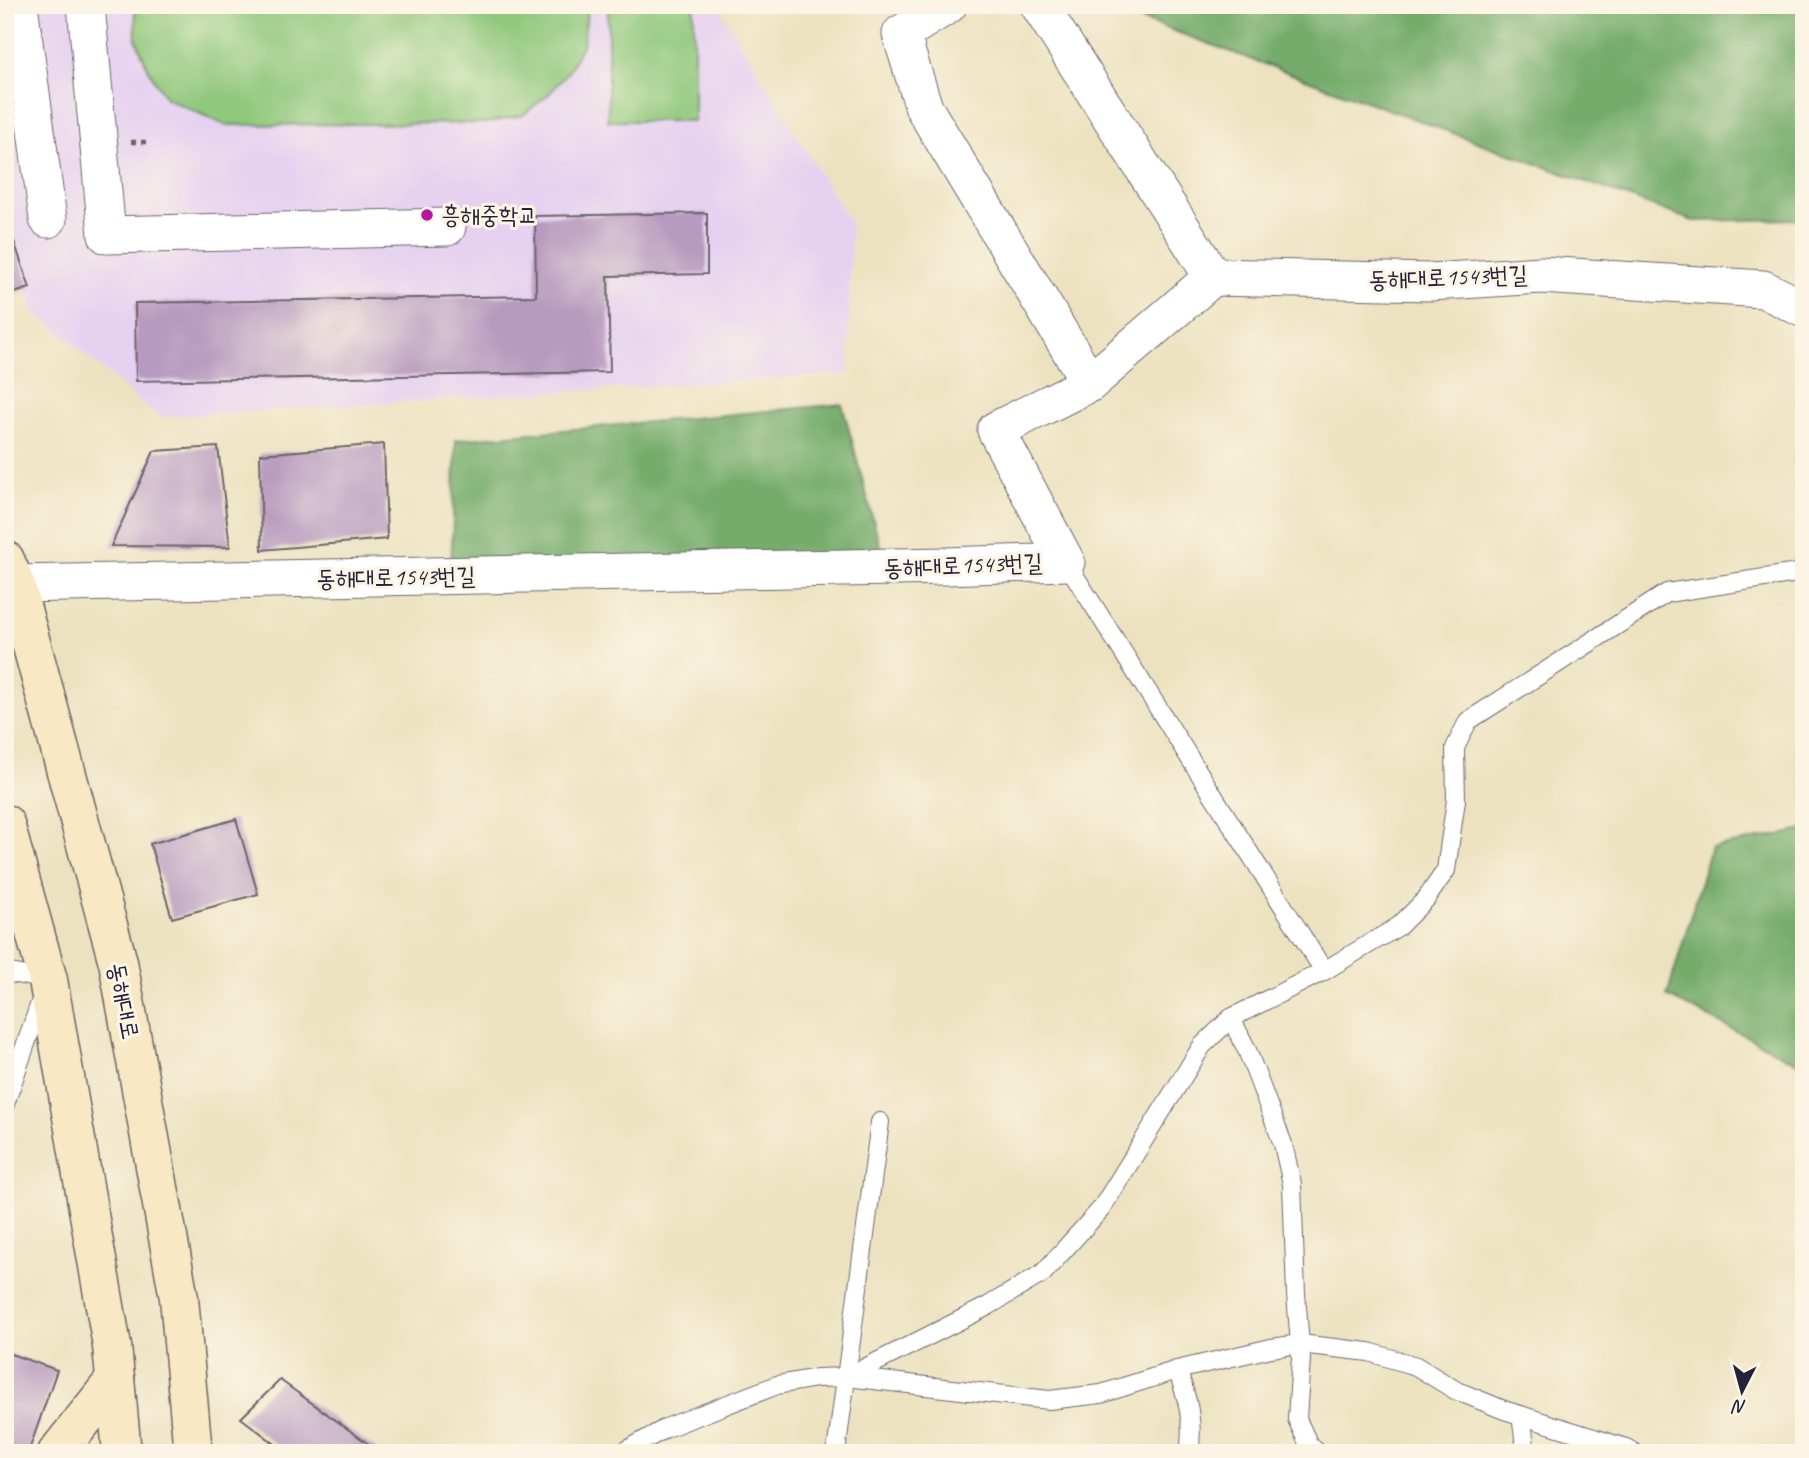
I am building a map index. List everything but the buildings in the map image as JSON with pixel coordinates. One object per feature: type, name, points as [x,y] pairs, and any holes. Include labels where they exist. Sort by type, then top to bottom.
[{"type":"main road","name":"동해대로","points":[[10,572],[118,962],[179,1298],[193,1453]]},
{"type":"main road","points":[[5,824],[48,980],[112,1346],[122,1453]]},
{"type":"main road","points":[[57,1453],[116,1380]]},
{"type":"main road","points":[[189,1407],[216,1453]]},
{"type":"street","points":[[19,5],[48,219]]},
{"type":"street","points":[[86,5],[107,235],[447,227]]},
{"type":"street","points":[[948,5],[901,34],[924,108],[1090,383]]},
{"type":"street","points":[[1039,5],[1213,276]]},
{"type":"street","name":"동해대로1543번길","points":[[10,572],[931,567],[1066,562],[996,430],[1090,383],[1213,276],[1430,282],[1541,275],[1763,289],[1804,309]]},
{"type":"lane","points":[[1066,562],[1324,971]]},
{"type":"lane","points":[[847,1377],[988,1306],[1043,1273],[1101,1209],[1202,1046],[1231,1017],[1324,971],[1399,926],[1426,900],[1446,870],[1456,800],[1455,748],[1468,721],[1667,593],[1804,572]]},
{"type":"lane","points":[[5,972],[48,980],[5,1104]]},
{"type":"lane","points":[[1231,1017],[1247,1050],[1283,1144],[1292,1184],[1300,1344],[1297,1419],[1308,1443],[1317,1453]]},
{"type":"lane","points":[[836,1453],[880,1122]]},
{"type":"lane","points":[[622,1453],[666,1428],[777,1385],[817,1378],[847,1377],[1049,1401],[1101,1394],[1177,1370],[1300,1344],[1369,1352],[1416,1366],[1455,1390],[1634,1453]]},
{"type":"lane","points":[[1177,1370],[1188,1400],[1192,1433],[1189,1453]]},
{"type":"lane","points":[[1521,1415],[1526,1453]]},
{"type":"shaded area","name":"흥해중학교","points":[[5,5],[717,5],[851,224],[848,374],[158,417],[33,310],[5,206]]},
{"type":"green space","points":[[135,5],[588,5],[583,44],[568,72],[549,94],[523,115],[486,123],[225,125],[166,98],[149,71],[136,39]]},
{"type":"green space","points":[[608,5],[694,5],[694,121],[608,121]]},
{"type":"green space","points":[[1103,5],[1804,5],[1804,219],[1693,221]]},
{"type":"green space","points":[[842,404],[882,553],[451,569],[456,440]]},
{"type":"green space","points":[[1804,830],[1804,1066],[1667,996],[1711,848]]},
{"type":"place","name":"흥해중학교","points":[[427,215]]}]
